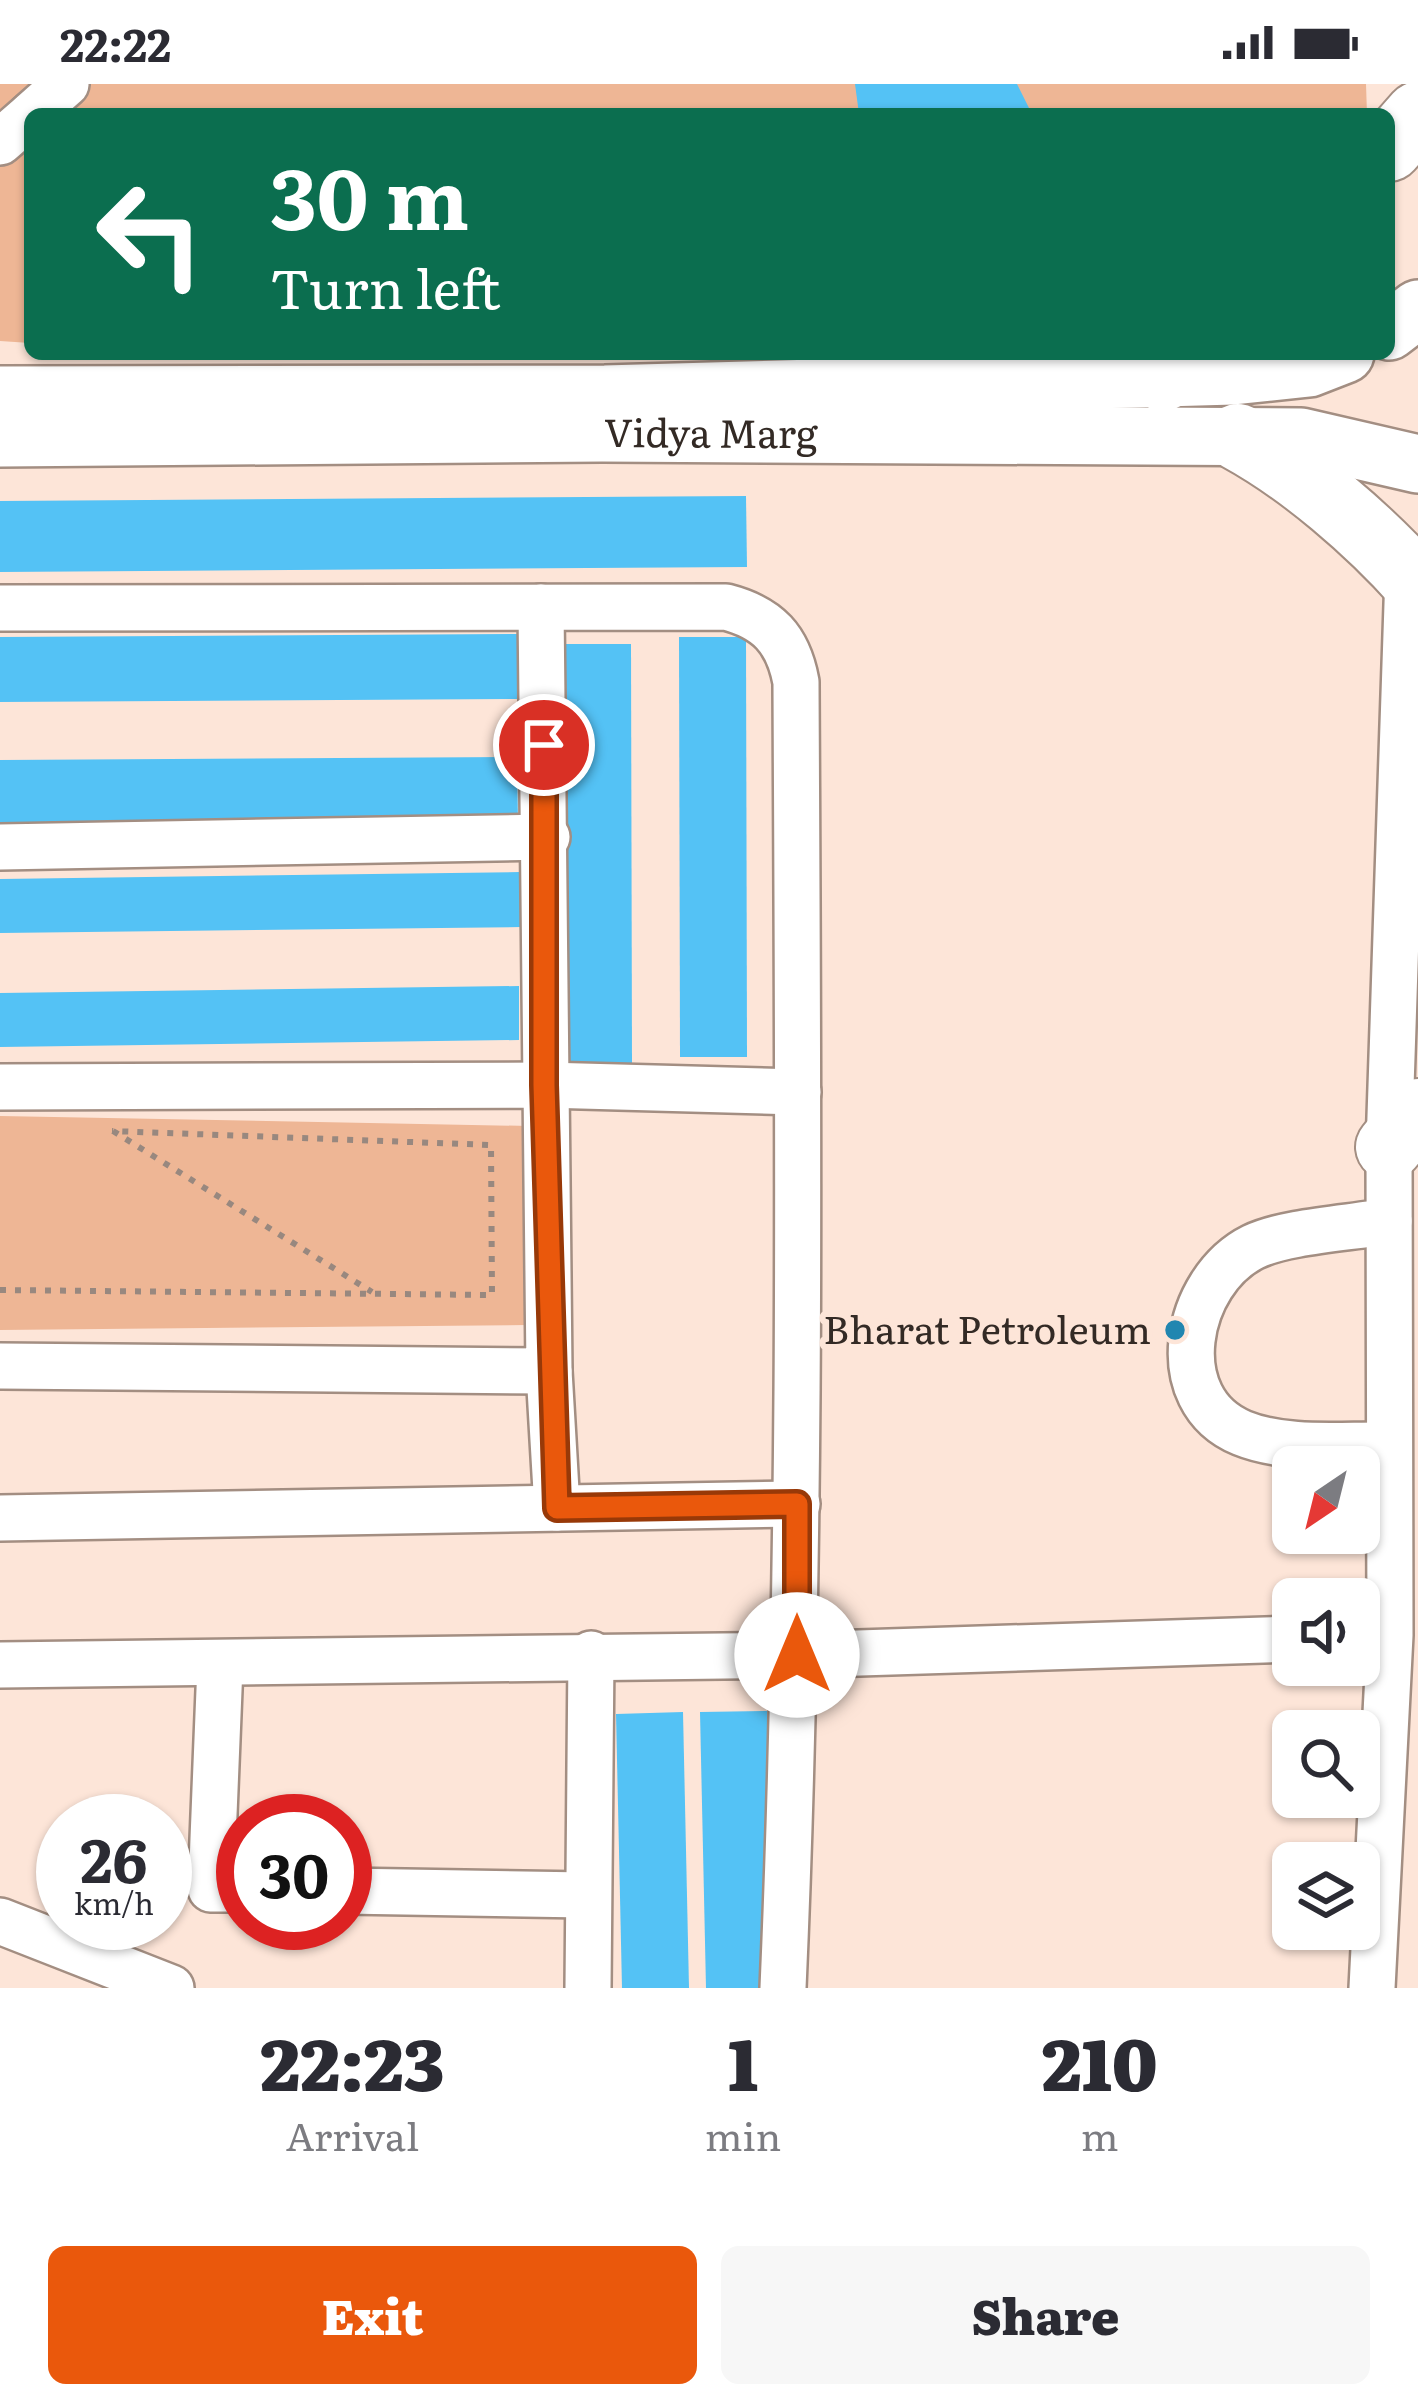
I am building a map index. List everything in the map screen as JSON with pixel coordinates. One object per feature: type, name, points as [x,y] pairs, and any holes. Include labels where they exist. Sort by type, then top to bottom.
[{"type":"highway","points":[[1395,141],[1418,115]]},
{"type":"highway","points":[[1238,436],[1264,451],[1413,580]]},
{"type":"main road","name":"Vidya Marg","points":[[0,395],[605,394],[1176,366],[1309,368],[1330,360]]},
{"type":"main road","name":"Vidya Marg","points":[[0,438],[602,433],[1301,437],[1418,464]]},
{"type":"street","points":[[39,108],[66,84]]},
{"type":"street","points":[[0,142],[24,121]]},
{"type":"street","points":[[1378,1578],[1389,1445],[1389,1220],[1404,1130],[1413,580]]},
{"type":"street","points":[[541,607],[549,1371],[557,1508]]},
{"type":"street","points":[[0,608],[726,608],[762,620],[785,644],[796,682],[798,1092],[797,1655],[783,1988]]},
{"type":"street","points":[[0,847],[547,837]]},
{"type":"street","points":[[0,1087],[544,1085],[798,1092]]},
{"type":"street","points":[[1389,1220],[1256,1246],[1224,1267],[1203,1298],[1192,1329],[1195,1391],[1220,1420],[1243,1434],[1293,1444],[1389,1445]]},
{"type":"street","points":[[0,1366],[549,1371]]},
{"type":"street","points":[[0,1517],[797,1504]]},
{"type":"street","points":[[0,1665],[220,1666],[592,1654],[797,1655],[1272,1640]]},
{"type":"street","points":[[588,1988],[592,1654]]},
{"type":"street","points":[[216,1888],[211,1888],[220,1666]]},
{"type":"street","points":[[1372,1988],[1374,1686]]},
{"type":"street","points":[[372,1891],[586,1894]]},
{"type":"street","points":[[0,1922],[105,1977],[171,1988]]},
{"type":"path","points":[[0,1290],[492,1295],[491,1145],[90,1130]]},
{"type":"path","points":[[112,1131],[375,1293]]},
{"type":"shaded area","points":[[0,84],[1366,84],[1367,108],[24,108],[24,343],[0,341]]},
{"type":"shaded area","points":[[0,1116],[529,1126],[527,1325],[0,1330]]},
{"type":"building","points":[[855,84],[1017,84],[1029,108],[858,108]]},
{"type":"building","points":[[746,496],[747,567],[0,572],[0,501]]},
{"type":"building","points":[[519,634],[520,699],[0,702],[0,637]]},
{"type":"building","points":[[679,637],[746,637],[747,1057],[680,1057]]},
{"type":"building","points":[[565,644],[631,644],[632,1064],[566,1063]]},
{"type":"building","points":[[517,757],[518,822],[0,825],[0,760]]},
{"type":"building","points":[[520,872],[521,927],[0,933],[0,879]]},
{"type":"building","points":[[519,986],[519,1040],[0,1047],[0,993]]},
{"type":"building","points":[[767,1711],[773,1988],[706,1988],[700,1712]]},
{"type":"building","points":[[683,1712],[689,1988],[622,1988],[616,1714]]},
{"type":"place","name":"Bharat Petroleum","points":[[1175,1330]]},
{"type":"route","points":[[544,745],[544,1085],[549,1371],[557,1508],[797,1504],[797,1655]]}]
